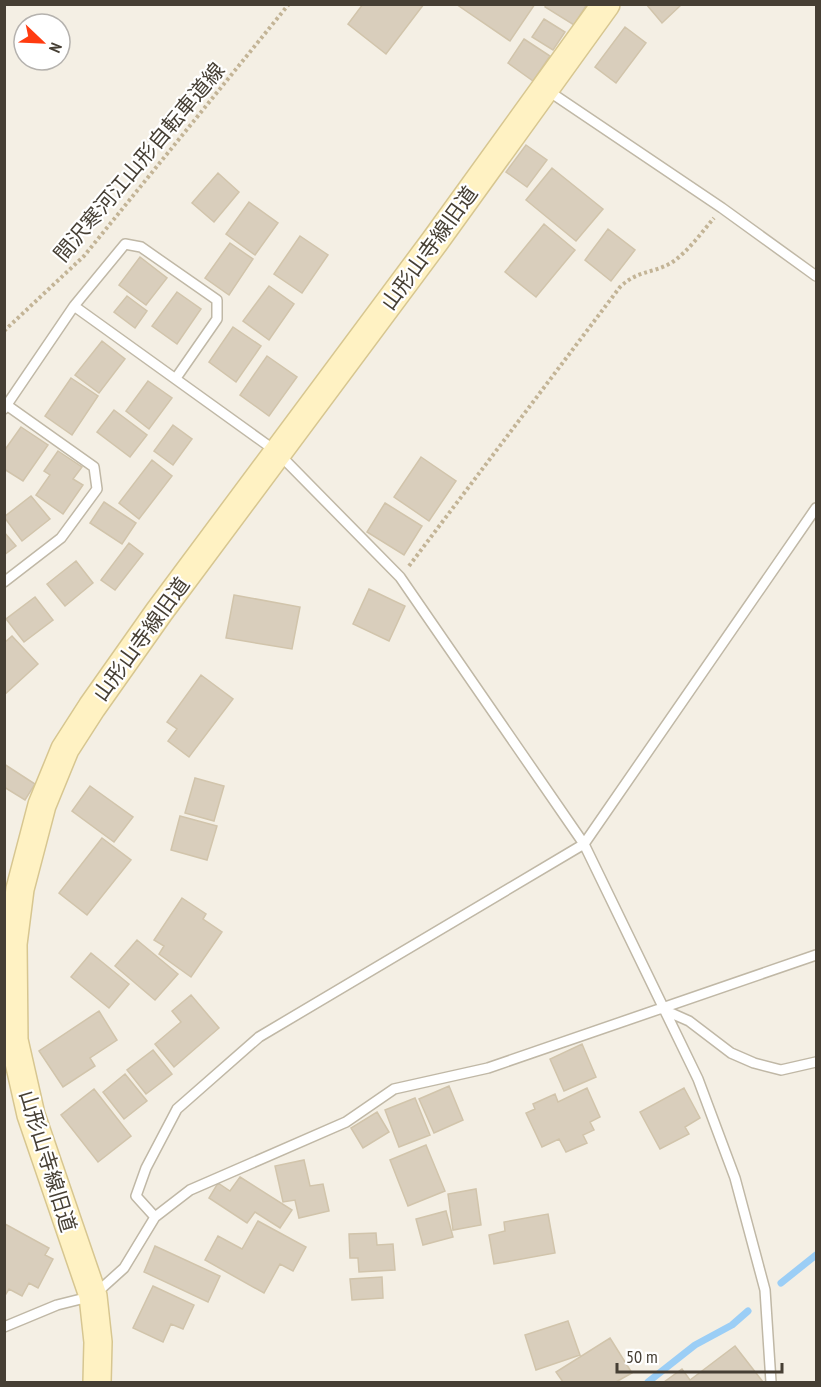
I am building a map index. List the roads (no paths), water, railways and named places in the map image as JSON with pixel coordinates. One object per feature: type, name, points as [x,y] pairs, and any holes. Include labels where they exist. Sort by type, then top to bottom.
[{"type":"street","name":"山形山寺線旧道","points":[[97,1383],[98,1342],[93,1296],[52,1182],[31,1115],[16,1051],[9,943],[20,889],[42,805],[65,749],[152,621],[546,89],[606,4]]},
{"type":"lane","points":[[546,89],[722,208],[816,276]]},
{"type":"lane","points":[[4,582],[61,538],[98,489],[94,467],[6,407],[74,306],[125,244],[141,247],[217,300],[217,319],[176,378]]},
{"type":"lane","points":[[74,306],[277,452],[400,578],[584,844],[662,1009],[698,1079],[735,1178],[765,1290],[771,1383]]},
{"type":"lane","points":[[154,1217],[136,1196],[146,1168],[177,1108],[250,1044],[584,844],[816,508]]},
{"type":"lane","points":[[4,1327],[57,1305],[93,1296],[124,1268],[154,1217],[190,1190],[346,1122],[394,1089],[488,1068],[816,955]]},
{"type":"lane","points":[[662,1009],[689,1021],[731,1053],[754,1063],[781,1070],[816,1062]]},
{"type":"waterway","points":[[781,1283],[816,1255]]},
{"type":"waterway","points":[[648,1382],[695,1345],[732,1325],[748,1311]]}]
